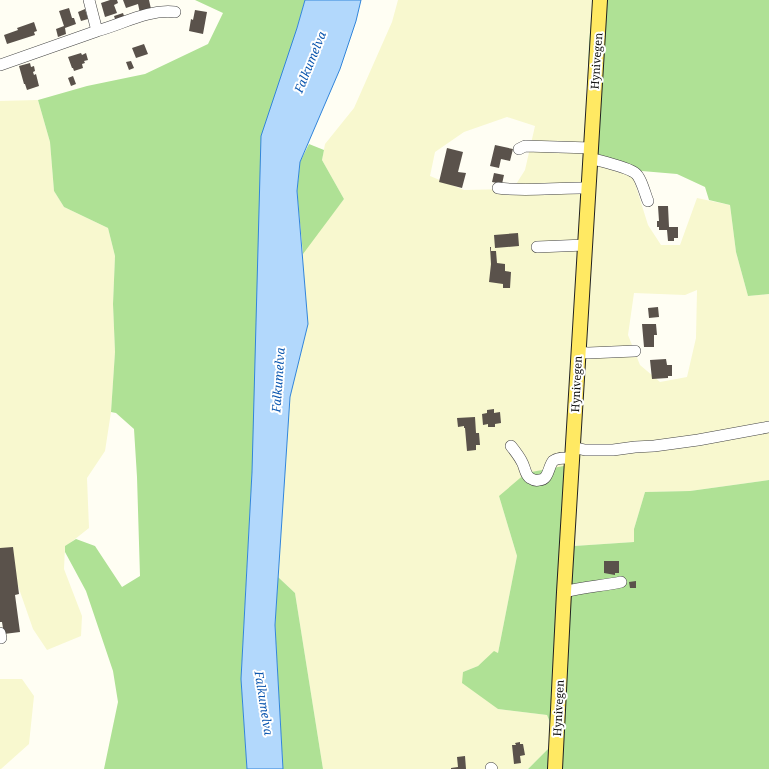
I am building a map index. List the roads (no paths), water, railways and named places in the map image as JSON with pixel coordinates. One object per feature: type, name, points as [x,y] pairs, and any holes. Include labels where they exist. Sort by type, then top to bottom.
[{"type":"main road","name":"Hynivegen","points":[[555,769],[572,452],[600,0]]},
{"type":"street","points":[[89,0],[97,31]]},
{"type":"street","points":[[0,65],[150,13],[166,11],[175,12]]},
{"type":"street","points":[[519,150],[525,146],[556,148],[590,153],[635,172],[648,202]]},
{"type":"street","points":[[498,188],[510,190],[588,188]]},
{"type":"street","points":[[536,247],[585,245]]},
{"type":"street","points":[[578,352],[588,353],[634,350]]},
{"type":"street","points":[[511,446],[522,461],[528,476],[532,480],[540,480],[545,478],[552,462],[572,452],[654,446],[698,440],[769,427]]},
{"type":"street","points":[[564,592],[621,582]]},
{"type":"water","name":"Falkumelva","points":[[305,0],[361,0],[356,21],[340,69],[300,162],[297,191],[308,324],[290,397],[275,625],[283,769],[247,769],[241,679],[252,472],[261,136]]}]
